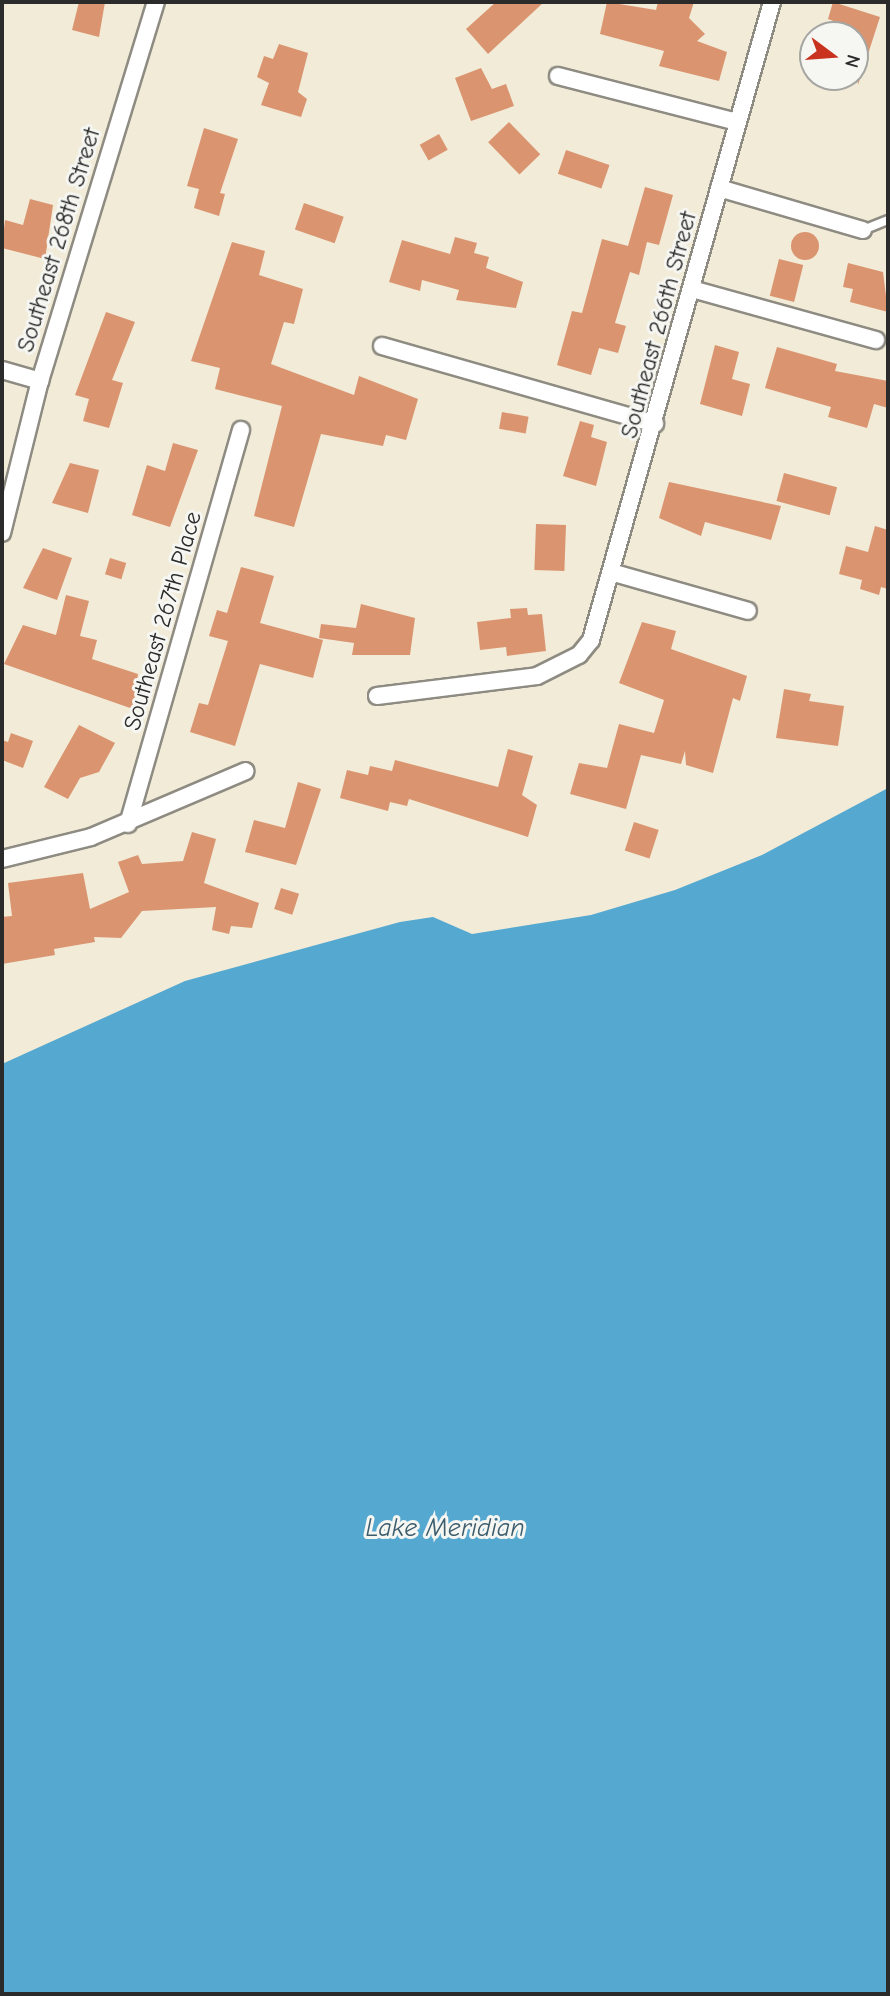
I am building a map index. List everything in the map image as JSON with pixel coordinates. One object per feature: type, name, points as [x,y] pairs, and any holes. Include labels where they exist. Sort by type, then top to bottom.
[{"type":"street","name":"Southeast 268th Street","points":[[2,533],[40,382],[156,2]]},
{"type":"street","name":"Southeast 266th Street","points":[[377,695],[511,681],[579,655],[601,620],[772,2]]},
{"type":"street","points":[[558,76],[737,122]]},
{"type":"street","points":[[719,188],[863,230]]},
{"type":"street","points":[[692,289],[876,340]]},
{"type":"street","points":[[382,346],[655,424]]},
{"type":"street","points":[[2,370],[40,382]]},
{"type":"street","name":"Southeast 267th Place","points":[[128,824],[241,430]]},
{"type":"street","points":[[614,573],[748,611]]},
{"type":"street","points":[[2,859],[128,824],[246,771]]},
{"type":"lane","points":[[863,230],[888,220]]},
{"type":"water","name":"Lake Meridian","points":[[888,788],[888,1994],[2,1994],[2,1064],[185,981],[400,922],[433,917],[472,934],[591,915],[675,890],[762,855]]},
{"type":"building","points":[[79,2],[105,2],[99,37],[72,30]]},
{"type":"building","points":[[496,2],[544,2],[488,54],[466,29]]},
{"type":"building","points":[[607,2],[656,10],[658,2],[694,2],[689,18],[705,34],[697,41],[727,52],[719,81],[659,66],[664,51],[600,34]]},
{"type":"building","points":[[833,2],[880,17],[869,51],[869,21],[828,19]]},
{"type":"building","points":[[279,44],[308,53],[298,92],[307,99],[301,117],[261,105],[269,83],[257,77],[264,56],[273,59]]},
{"type":"building","points":[[481,68],[492,89],[506,84],[514,106],[471,121],[455,78]]},
{"type":"building","points":[[509,122],[540,154],[519,175],[488,142]]},
{"type":"building","points":[[204,128],[238,139],[220,193],[225,194],[219,216],[194,208],[199,189],[187,186]]},
{"type":"building","points":[[439,134],[448,150],[428,160],[420,145]]},
{"type":"building","points":[[566,150],[609,165],[601,189],[558,174]]},
{"type":"building","points":[[645,187],[673,195],[659,245],[647,242],[639,275],[630,272],[615,323],[626,326],[618,353],[599,348],[591,375],[557,365],[572,311],[582,313],[602,239],[628,246]]},
{"type":"building","points":[[30,199],[53,205],[45,259],[2,248],[5,220],[23,225]]},
{"type":"building","points":[[304,203],[344,217],[335,243],[295,229]]},
{"type":"building","points":[[805,232],[815,236],[819,246],[815,256],[805,260],[795,256],[791,246],[795,236]]},
{"type":"building","points":[[455,237],[477,243],[474,253],[489,257],[486,268],[523,282],[516,308],[456,300],[459,290],[422,280],[420,291],[389,282],[402,240],[450,254]]},
{"type":"building","points":[[232,242],[265,251],[259,275],[303,289],[294,324],[284,322],[271,364],[354,395],[359,376],[418,399],[406,440],[386,435],[383,446],[321,434],[294,527],[254,516],[282,406],[215,389],[220,368],[191,361]]},
{"type":"building","points":[[779,259],[803,265],[794,302],[770,296]]},
{"type":"building","points":[[848,263],[883,272],[888,312],[850,302],[853,289],[843,287]]},
{"type":"building","points":[[106,312],[135,322],[112,380],[123,383],[109,428],[83,421],[89,399],[75,395]]},
{"type":"building","points":[[715,345],[739,352],[732,379],[750,384],[742,416],[700,404]]},
{"type":"building","points":[[777,347],[837,364],[835,371],[888,381],[888,408],[874,404],[867,428],[828,417],[831,407],[765,388]]},
{"type":"building","points":[[502,412],[529,417],[526,433],[499,429]]},
{"type":"building","points":[[580,421],[594,425],[591,437],[607,442],[596,486],[563,476]]},
{"type":"building","points":[[173,443],[198,450],[170,527],[132,515],[147,465],[165,471]]},
{"type":"building","points":[[70,463],[99,470],[88,513],[52,503]]},
{"type":"building","points":[[784,473],[837,487],[830,515],[776,501]]},
{"type":"building","points":[[669,482],[781,506],[771,540],[705,522],[701,536],[659,518]]},
{"type":"building","points":[[536,524],[566,525],[564,571],[534,570]]},
{"type":"building","points":[[875,526],[888,530],[888,589],[881,587],[879,595],[860,589],[862,580],[839,574],[846,546],[868,552]]},
{"type":"building","points":[[43,548],[72,558],[57,600],[23,588]]},
{"type":"building","points":[[110,558],[126,563],[121,579],[105,574]]},
{"type":"building","points":[[241,567],[274,576],[260,623],[323,640],[313,678],[260,664],[235,746],[190,732],[199,703],[208,705],[228,641],[209,636],[217,610],[227,613]]},
{"type":"building","points":[[66,595],[89,601],[80,636],[97,640],[92,659],[138,674],[133,709],[4,664],[23,625],[56,635]]},
{"type":"building","points":[[361,604],[415,618],[410,655],[352,655],[354,643],[319,638],[321,624],[356,628]]},
{"type":"building","points":[[527,608],[528,615],[542,614],[546,651],[507,656],[506,647],[480,650],[477,622],[511,618],[510,609]]},
{"type":"building","points":[[642,622],[676,631],[671,649],[747,676],[740,701],[733,698],[713,773],[686,765],[685,751],[681,764],[641,755],[626,809],[570,794],[579,763],[607,768],[619,724],[654,733],[664,700],[619,683]]},
{"type":"building","points":[[784,689],[811,694],[809,701],[844,706],[838,746],[776,738]]},
{"type":"building","points":[[79,725],[115,743],[99,772],[80,778],[68,799],[44,787]]},
{"type":"building","points":[[11,733],[33,741],[23,768],[2,760],[2,740],[8,742]]},
{"type":"building","points":[[508,749],[533,756],[522,795],[537,805],[528,837],[409,799],[407,806],[390,802],[388,811],[340,798],[347,770],[368,775],[370,766],[392,771],[395,760],[498,787]]},
{"type":"building","points":[[298,782],[321,789],[296,865],[245,852],[254,820],[285,828]]},
{"type":"building","points":[[634,822],[659,830],[649,859],[625,851]]},
{"type":"building","points":[[192,832],[216,839],[204,883],[259,903],[252,928],[231,926],[229,934],[212,930],[216,907],[142,911],[121,938],[94,937],[95,942],[54,949],[55,955],[2,964],[2,917],[12,916],[8,883],[83,873],[90,909],[129,892],[118,862],[138,855],[142,864],[183,861]]},
{"type":"building","points":[[281,888],[299,894],[292,915],[274,909]]}]
